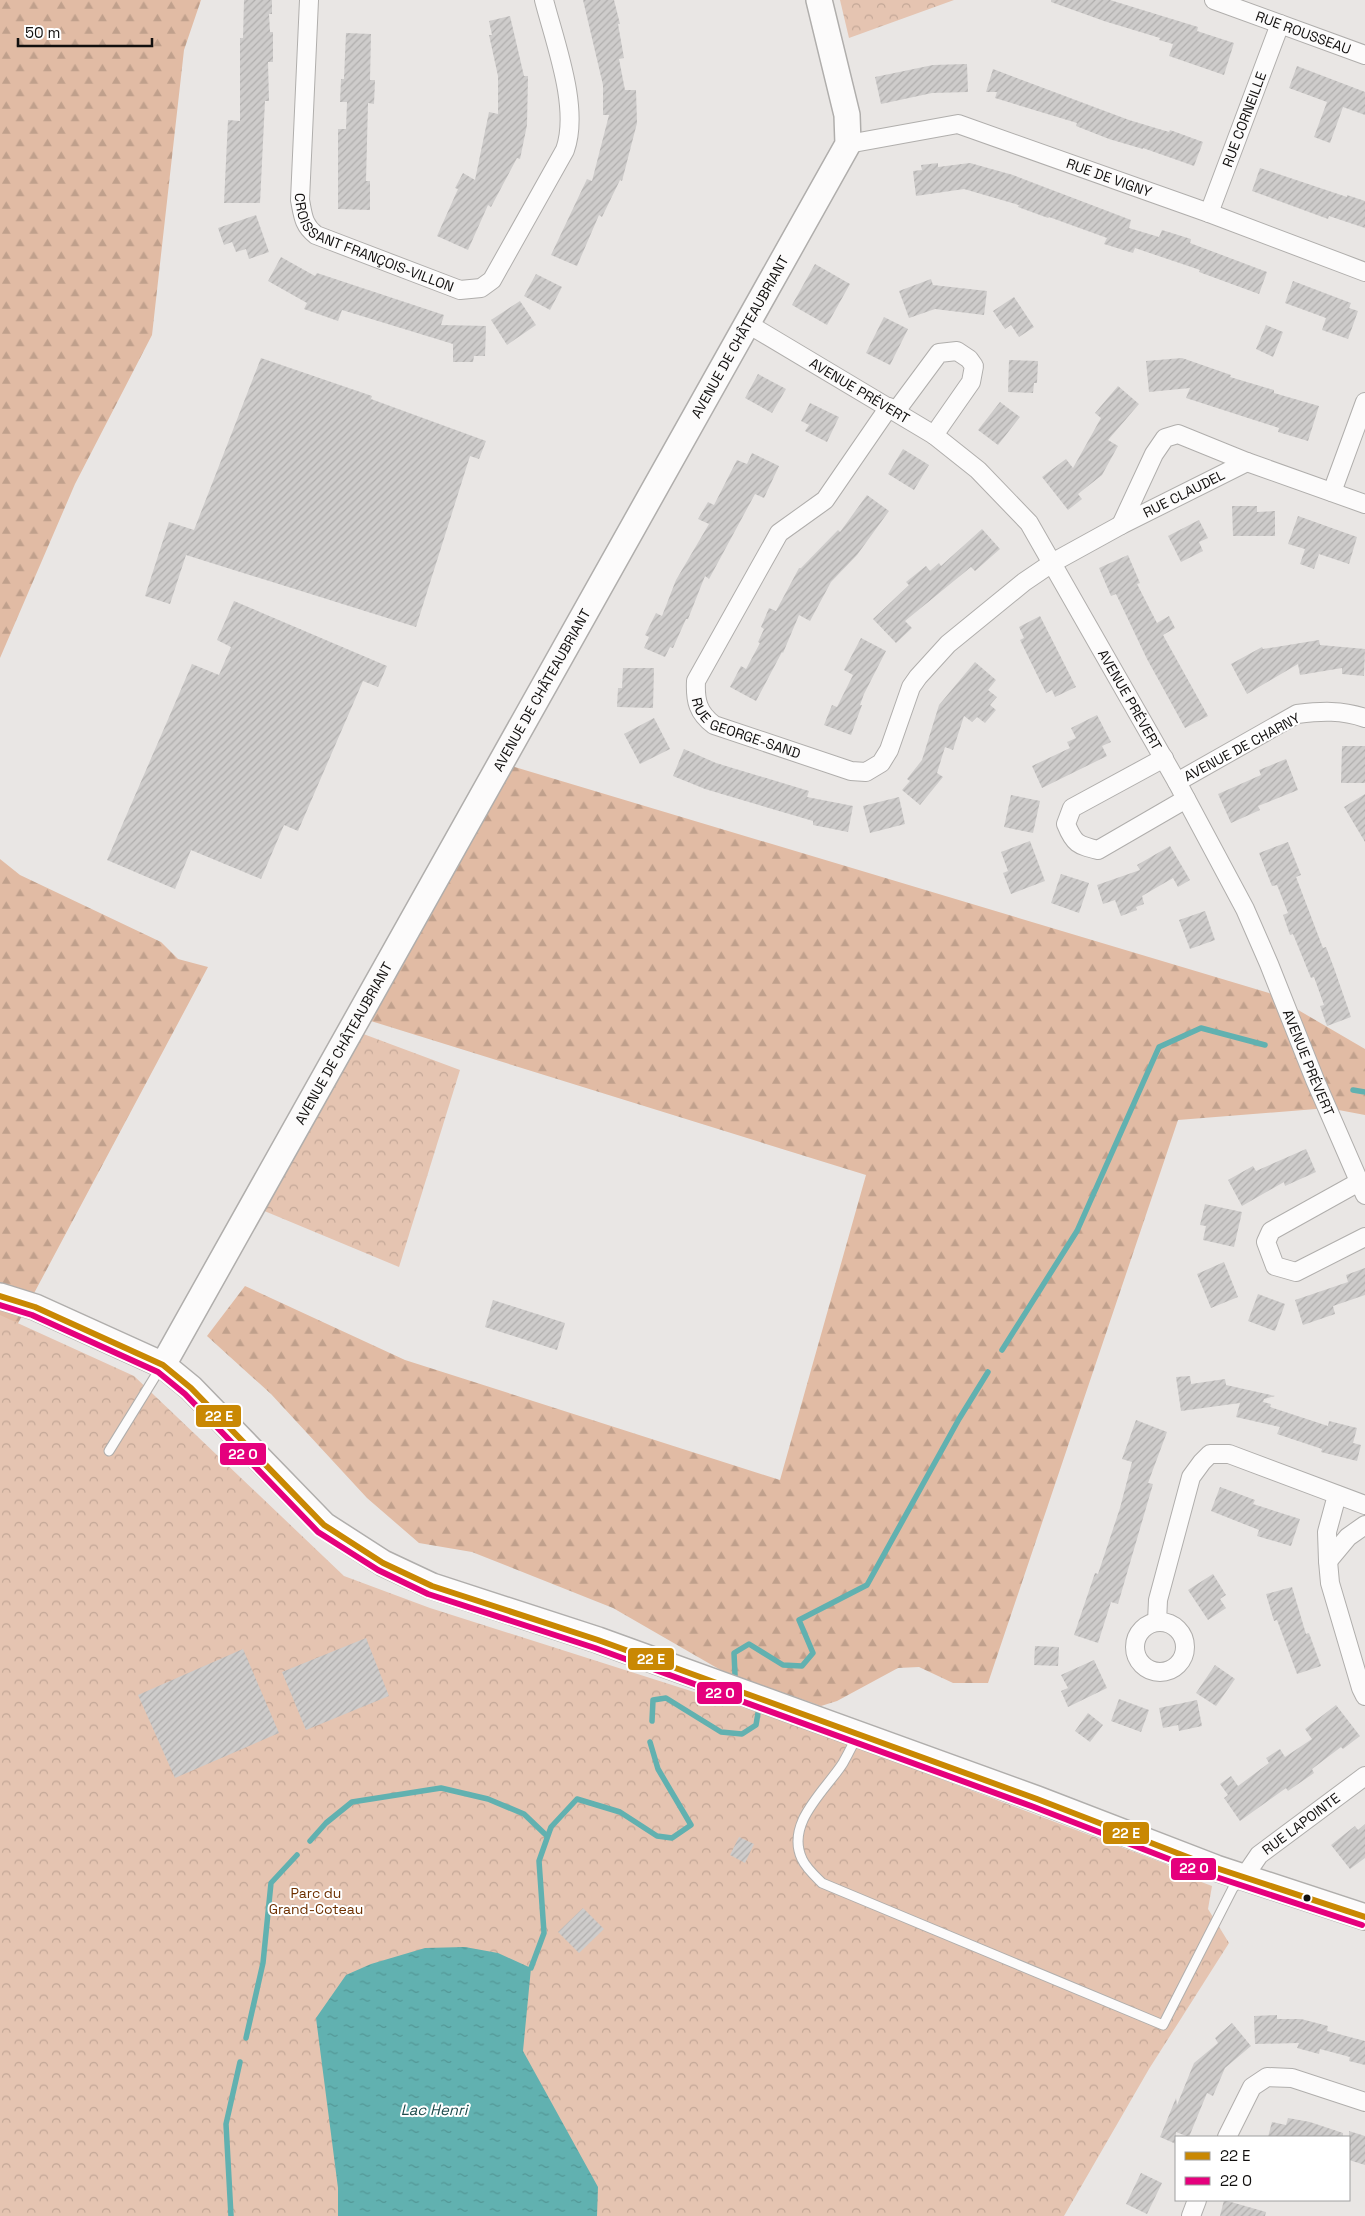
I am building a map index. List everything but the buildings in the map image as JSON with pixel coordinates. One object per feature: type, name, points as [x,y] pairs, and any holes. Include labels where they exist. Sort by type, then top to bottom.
[{"type":"street","name":"CROISSANT FRANÇOIS-VILLON","points":[[309,0],[300,200],[304,222],[308,229],[316,235],[460,290],[481,288],[492,280],[565,150],[569,137],[570,104],[544,0]]},
{"type":"street","points":[[819,0],[847,115],[848,144]]},
{"type":"street","name":"RUE ROUSSEAU","points":[[1214,0],[1365,55]]},
{"type":"street","name":"RUE CORNEILLE","points":[[1209,213],[1280,24]]},
{"type":"street","name":"RUE DE VIGNY","points":[[848,144],[958,124],[1209,213],[1365,272]]},
{"type":"street","name":"AVENUE DE CHÂTEAUBRIANT","points":[[163,1365],[848,144]]},
{"type":"street","name":"AVENUE PRÉVERT","points":[[748,324],[934,435],[978,470],[1029,523],[1164,758],[1245,909],[1269,964],[1314,1080],[1362,1189]]},
{"type":"street","name":"RUE GEORGE-SAND","points":[[934,435],[971,382],[974,366],[969,359],[957,351],[939,353],[893,409],[825,500],[779,533],[696,682],[695,699],[702,716],[714,726],[851,771],[866,772],[881,763],[889,750],[911,687],[918,677],[948,644],[1024,582],[1052,562]]},
{"type":"street","points":[[1332,492],[1365,402]]},
{"type":"street","name":"RUE CLAUDEL","points":[[1120,525],[1154,454],[1165,438],[1178,434],[1247,462],[1365,504]]},
{"type":"street","name":"RUE CLAUDEL","points":[[1052,562],[1120,525],[1247,462]]},
{"type":"street","name":"AVENUE DE CHARNY","points":[[1177,782],[1297,714],[1349,712],[1365,718]]},
{"type":"street","points":[[1164,758],[1072,808],[1066,824],[1070,835],[1077,844],[1098,850],[1186,799]]},
{"type":"street","points":[[1362,1189],[1271,1231],[1266,1242],[1275,1266],[1296,1272],[1365,1237]]},
{"type":"street","points":[[0,1296],[36,1307],[163,1365],[191,1388],[324,1525],[383,1563],[432,1586],[598,1640],[858,1733],[1244,1877],[1365,1917]]},
{"type":"street","points":[[1157,1622],[1158,1600],[1192,1477],[1210,1454],[1229,1454],[1365,1505]]},
{"type":"street","points":[[1337,1496],[1327,1532],[1330,1583],[1359,1661],[1361,1688],[1365,1696]]},
{"type":"street","points":[[1328,1562],[1348,1537],[1365,1525]]},
{"type":"street","name":"RUE LAPOINTE","points":[[1244,1877],[1259,1855],[1365,1776]]},
{"type":"street","points":[[1228,2136],[1252,2087],[1267,2077],[1292,2078],[1365,2102]]},
{"type":"street","points":[[1191,2216],[1197,2201]]},
{"type":"lane","points":[[109,1451],[163,1365]]},
{"type":"lane","points":[[858,1733],[844,1762],[814,1801],[802,1822],[798,1842],[802,1859],[822,1882],[1163,2025],[1233,1888],[1244,1877]]},
{"type":"green space","points":[[0,0],[201,0],[184,50],[152,335],[75,484],[0,658]]},
{"type":"green space","points":[[840,0],[954,0],[849,38]]},
{"type":"green space","points":[[498,762],[1269,993],[1365,1049],[1365,1115],[1328,1108],[1178,1120],[988,1683],[953,1683],[919,1667],[898,1668],[837,1701],[821,1706],[724,1672],[613,1608],[472,1552],[419,1543],[367,1498],[271,1394],[207,1336],[245,1286],[405,1360],[780,1480],[866,1175],[358,1017]]},
{"type":"green space","points":[[0,859],[20,875],[161,942],[178,959],[208,967],[0,1357]]},
{"type":"green space","points":[[358,1032],[460,1070],[399,1267],[262,1210]]},
{"type":"green space","name":"Parc du Grand-Coteau","points":[[0,1315],[134,1376],[344,1576],[430,1608],[801,1726],[1166,1864],[1180,1874],[1212,1886],[1208,1909],[1229,1943],[1149,2069],[1064,2216],[0,2216]]},
{"type":"water","name":"Lac Henri","points":[[465,1947],[498,1953],[531,1968],[523,2051],[598,2187],[597,2216],[338,2216],[338,2188],[316,2018],[346,1975],[371,1964],[425,1948]]},
{"type":"waterway","points":[[1002,1350],[1077,1231],[1159,1047],[1201,1028],[1265,1045]]},
{"type":"waterway","points":[[1353,1090],[1365,1092]]},
{"type":"waterway","points":[[735,1675],[734,1653],[749,1644],[783,1665],[802,1666],[813,1653],[799,1620],[867,1585],[959,1419],[988,1372]]},
{"type":"waterway","points":[[652,1721],[653,1700],[666,1698],[721,1732],[742,1734],[756,1725],[758,1713]]},
{"type":"waterway","points":[[531,1968],[544,1933],[539,1861],[551,1827],[577,1799],[620,1812],[657,1836],[672,1838],[691,1825],[658,1769],[650,1742]]},
{"type":"waterway","points":[[310,1841],[326,1823],[352,1802],[441,1788],[488,1799],[524,1814],[547,1836]]},
{"type":"waterway","points":[[246,2038],[263,1963],[271,1883],[297,1855]]},
{"type":"waterway","points":[[231,2216],[226,2124],[240,2062]]},
{"type":"transit line","points":[[0,1296],[35,1307],[163,1365],[191,1388],[324,1525],[383,1563],[432,1586],[598,1640],[1037,1799],[1216,1868],[1365,1917]]},
{"type":"transit line","points":[[0,1305],[32,1315],[158,1372],[185,1394],[318,1532],[378,1570],[428,1594],[595,1648],[1034,1807],[1213,1876],[1362,1925]]}]
